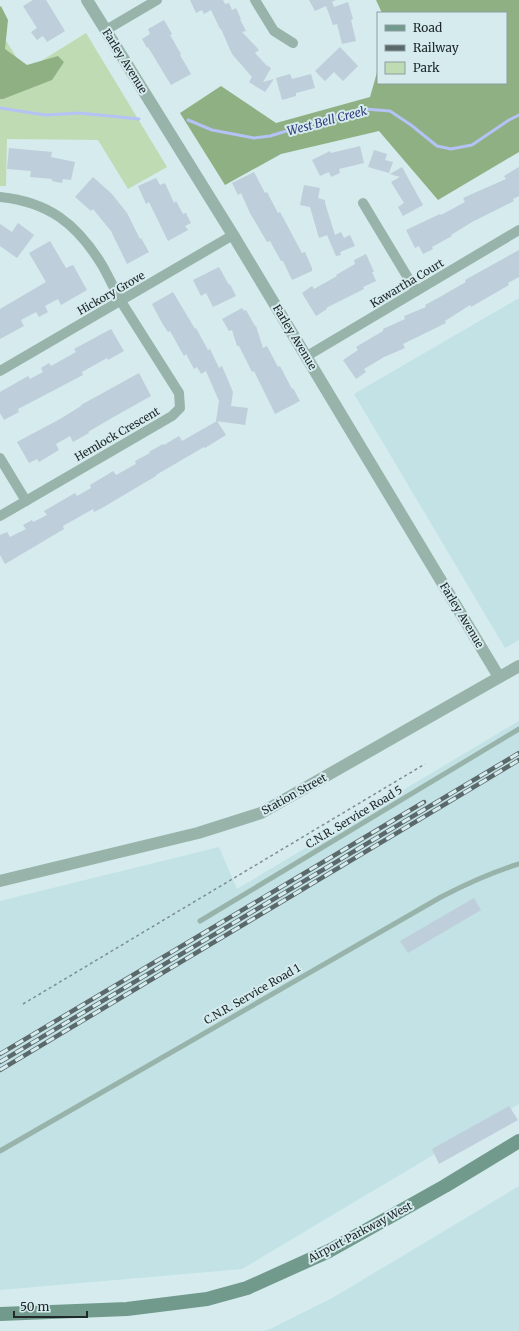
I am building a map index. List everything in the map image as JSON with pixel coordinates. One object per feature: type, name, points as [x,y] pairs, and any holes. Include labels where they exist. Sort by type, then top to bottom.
[{"type":"main road","name":"Airport Parkway West","points":[[0,1314],[127,1309],[207,1299],[248,1288],[329,1251],[445,1186],[519,1141]]},
{"type":"street","name":"Farley Avenue","points":[[87,0],[233,234],[499,677]]},
{"type":"street","points":[[106,30],[156,0]]},
{"type":"street","points":[[255,0],[274,31],[292,43]]},
{"type":"street","points":[[0,197],[15,198],[44,208],[67,222],[85,241],[102,265],[121,301]]},
{"type":"street","points":[[363,203],[416,291]]},
{"type":"street","name":"Kawartha Court","points":[[307,356],[519,230]]},
{"type":"street","name":"Hickory Grove","points":[[0,371],[233,234]]},
{"type":"street","name":"Hemlock Crescent","points":[[0,516],[172,416],[180,408],[179,394],[121,301]]},
{"type":"street","points":[[0,458],[26,501]]},
{"type":"street","name":"Station Street","points":[[0,881],[198,833],[261,813],[519,666]]},
{"type":"lane","name":"C.N.R. Service Road 5","points":[[200,921],[519,729]]},
{"type":"lane","name":"C.N.R. Service Road 1","points":[[0,1151],[441,897],[464,885],[505,868],[519,864]]},
{"type":"path","points":[[23,1004],[424,764]]},
{"type":"shaded area","points":[[519,298],[519,640],[505,648],[354,394]]},
{"type":"shaded area","points":[[519,721],[519,1104],[242,1269],[0,1290],[0,901],[219,847],[237,889]]},
{"type":"shaded area","points":[[519,1186],[519,1331],[263,1331],[270,1329],[334,1297]]},
{"type":"green space","points":[[376,0],[519,0],[519,152],[438,200],[379,131],[281,154],[225,185],[180,113],[221,86],[276,123],[370,97],[377,72],[377,84],[507,84],[507,12],[382,12]]},
{"type":"green space","points":[[1,6],[8,20],[5,49],[27,65],[58,56],[64,62],[52,80],[3,99],[0,99]]},
{"type":"green space","points":[[0,31],[25,71],[86,33],[167,167],[128,189],[98,140],[7,139],[6,186],[0,186]]},
{"type":"building","points":[[33,0],[46,0],[65,31],[47,42],[43,36],[37,40],[31,32],[37,28],[23,6]]},
{"type":"building","points":[[190,0],[223,0],[225,4],[229,3],[232,10],[236,8],[246,31],[242,32],[259,50],[255,53],[266,65],[271,68],[263,82],[274,79],[265,92],[249,82],[252,77],[232,54],[211,10],[204,14],[202,10],[196,13]]},
{"type":"building","points":[[309,0],[336,0],[332,2],[334,7],[348,2],[353,19],[351,20],[356,41],[342,44],[337,24],[333,25],[326,6],[315,11]]},
{"type":"building","points":[[164,20],[172,34],[170,35],[181,54],[180,55],[191,74],[171,85],[142,39],[150,34],[148,29]]},
{"type":"building","points":[[340,47],[358,66],[343,81],[334,72],[325,81],[315,71]]},
{"type":"building","points":[[290,74],[292,79],[311,74],[315,88],[296,93],[296,96],[282,100],[276,78]]},
{"type":"building","points":[[360,146],[364,163],[339,169],[340,173],[331,177],[329,172],[320,176],[312,160],[330,151],[331,153]]},
{"type":"building","points":[[9,148],[52,152],[51,157],[75,162],[71,180],[63,179],[62,183],[52,181],[52,179],[30,177],[31,171],[7,169]]},
{"type":"building","points":[[374,150],[387,154],[385,160],[393,162],[389,173],[368,167]]},
{"type":"building","points":[[402,167],[423,205],[403,216],[398,207],[404,203],[391,182],[400,177],[390,174]]},
{"type":"building","points":[[519,167],[519,196],[513,199],[514,201],[472,222],[451,235],[452,236],[432,247],[433,249],[423,254],[419,246],[415,248],[406,230],[440,214],[441,215],[465,202],[463,198],[506,179],[504,176]]},
{"type":"building","points":[[254,172],[278,213],[280,212],[302,253],[305,252],[312,271],[292,280],[283,261],[281,261],[270,241],[267,242],[250,213],[241,193],[238,195],[232,183]]},
{"type":"building","points":[[93,177],[112,194],[127,213],[140,239],[141,238],[149,252],[127,264],[111,231],[93,209],[91,211],[75,197]]},
{"type":"building","points":[[156,178],[160,185],[165,183],[174,203],[176,201],[183,214],[186,213],[191,223],[185,226],[188,230],[168,241],[149,202],[146,204],[138,186]]},
{"type":"building","points":[[304,185],[320,188],[318,198],[325,200],[335,235],[341,232],[344,238],[350,235],[355,246],[340,252],[341,255],[336,256],[327,235],[319,238],[310,207],[300,205]]},
{"type":"building","points":[[18,223],[34,235],[17,258],[0,246],[0,224],[12,232]]},
{"type":"building","points":[[50,241],[66,268],[73,265],[87,290],[61,305],[58,299],[45,306],[48,312],[39,317],[36,312],[21,320],[24,326],[0,339],[0,309],[46,282],[29,253]]},
{"type":"building","points":[[519,250],[519,277],[508,283],[509,285],[471,307],[470,305],[445,321],[446,323],[403,344],[405,348],[384,357],[364,369],[366,372],[356,379],[343,360],[358,350],[356,347],[383,331],[383,329],[405,319],[404,316],[426,307],[425,305],[466,282],[465,280]]},
{"type":"building","points":[[366,254],[374,272],[372,272],[376,281],[363,287],[364,289],[326,308],[327,309],[316,316],[302,293],[312,286],[314,289],[337,276],[336,275],[355,264],[354,260]]},
{"type":"building","points":[[219,267],[236,296],[213,307],[206,293],[201,296],[193,280]]},
{"type":"building","points":[[173,292],[208,350],[210,349],[219,368],[222,366],[233,392],[231,406],[248,408],[245,425],[216,421],[219,401],[206,371],[201,374],[197,367],[194,369],[186,354],[184,356],[170,331],[168,332],[162,323],[152,304]]},
{"type":"building","points":[[242,308],[244,311],[246,310],[256,326],[263,348],[267,346],[278,367],[280,366],[300,401],[275,414],[254,371],[252,372],[239,346],[237,346],[232,330],[229,331],[222,319]]},
{"type":"building","points":[[111,329],[124,351],[108,360],[107,358],[82,372],[83,375],[18,409],[19,412],[4,420],[0,413],[0,392],[28,376],[30,379],[43,372],[41,368],[49,363],[51,366],[76,352],[74,349]]},
{"type":"building","points":[[139,373],[151,396],[73,442],[70,436],[56,444],[59,450],[39,462],[37,459],[29,463],[17,442]]},
{"type":"building","points":[[217,421],[226,435],[102,508],[94,512],[93,509],[63,526],[64,529],[5,564],[0,555],[0,535],[7,532],[10,537],[26,529],[23,525],[47,515],[44,511],[75,493],[77,496],[91,488],[90,485],[113,471],[116,475],[136,464],[135,461],[163,444],[164,445],[179,436],[182,441]]},
{"type":"building","points":[[474,898],[481,910],[408,953],[400,941]]},
{"type":"building","points":[[509,1106],[518,1120],[439,1164],[432,1149]]},
{"type":"waterway","name":"West Bell Creek","points":[[0,108],[45,115],[79,113],[139,119]]},
{"type":"waterway","name":"West Bell Creek","points":[[188,120],[212,130],[254,138],[270,136],[346,113],[365,109],[390,111],[411,125],[437,146],[451,149],[472,145],[519,115]]},
{"type":"railway","points":[[0,1062],[519,753]]},
{"type":"railway","points":[[0,1070],[519,760]]},
{"type":"railway","points":[[0,1054],[424,802]]}]
